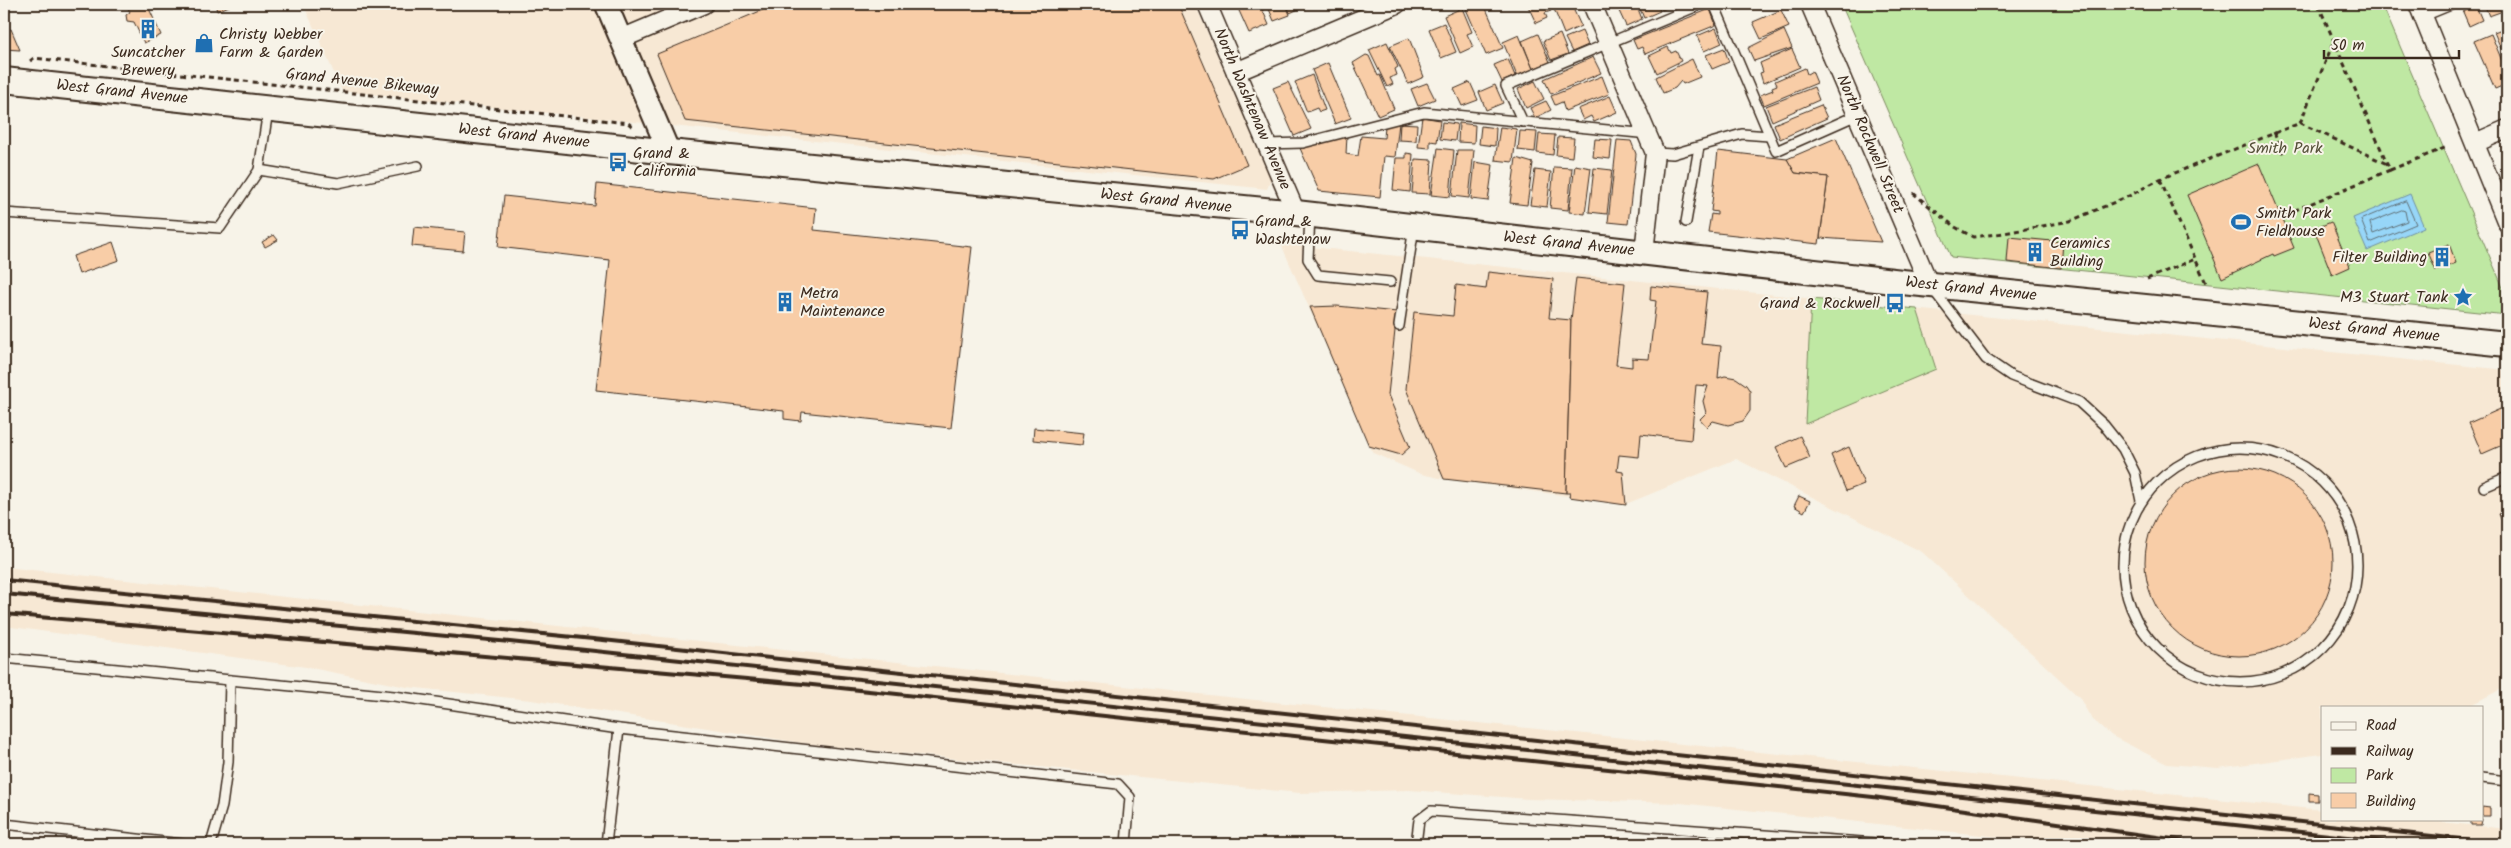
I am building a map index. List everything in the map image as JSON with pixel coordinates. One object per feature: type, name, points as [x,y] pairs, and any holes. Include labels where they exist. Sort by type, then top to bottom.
[{"type":"main road","name":"West Grand Avenue","points":[[4,80],[669,152],[1303,214],[1929,284],[2507,344]]},
{"type":"street","points":[[606,4],[669,152]]},
{"type":"street","points":[[621,38],[704,4]]},
{"type":"street","name":"North Washtenaw Avenue","points":[[1207,4],[1266,144],[1303,214]]},
{"type":"street","points":[[1236,72],[1397,4]]},
{"type":"street","points":[[1592,4],[1649,134],[1655,152],[1644,252]]},
{"type":"street","name":"North Rockwell Street","points":[[1810,4],[1929,284]]},
{"type":"street","points":[[2421,10],[2507,223]]},
{"type":"street","points":[[2475,143],[2507,129]]},
{"type":"lane","points":[[1523,122],[1506,86],[1702,4]]},
{"type":"lane","points":[[1714,4],[1776,151],[1857,115]]},
{"type":"lane","points":[[2421,10],[2453,4]]},
{"type":"lane","points":[[4,213],[220,228],[259,170],[268,108]]},
{"type":"lane","points":[[1266,144],[1303,143],[1424,112],[1649,134]]},
{"type":"lane","points":[[1655,152],[1673,154],[1742,134],[1769,136]]},
{"type":"lane","points":[[1686,222],[1699,147]]},
{"type":"lane","points":[[259,170],[338,183],[418,166]]},
{"type":"lane","points":[[1303,214],[1308,259],[1318,275],[1390,282]]},
{"type":"lane","points":[[1399,326],[1414,227]]},
{"type":"lane","points":[[1929,284],[1986,359],[2011,376],[2079,402],[2104,425],[2122,449],[2135,473],[2141,501],[2127,530],[2122,562],[2125,595],[2138,625],[2158,650],[2184,669],[2214,680],[2247,683],[2279,676],[2308,661],[2332,639],[2348,612],[2357,581],[2357,549],[2348,519],[2336,498],[2309,470],[2281,455],[2258,449],[2218,449],[2188,459],[2162,477],[2141,501]]},
{"type":"lane","points":[[2484,487],[2507,477]]},
{"type":"lane","points":[[4,658],[394,696],[618,728],[1118,784],[1130,796],[1126,844]]},
{"type":"lane","points":[[210,844],[222,806],[226,780],[230,680]]},
{"type":"lane","points":[[606,844],[618,728]]},
{"type":"lane","points":[[2484,778],[2507,781]]},
{"type":"lane","points":[[1416,844],[1419,820],[1431,811],[1890,844]]},
{"type":"lane","points":[[4,824],[182,844]]},
{"type":"path","points":[[2318,4],[2390,170]]},
{"type":"path","points":[[1913,193],[1955,227],[1972,237],[2070,220],[2129,196],[2160,179],[2300,122],[2334,41]]},
{"type":"path","name":"Grand Avenue Bikeway","points":[[34,58],[628,123]]},
{"type":"path","points":[[2300,122],[2388,164]]},
{"type":"path","points":[[2274,132],[2284,155]]},
{"type":"path","points":[[2286,214],[2447,147]]},
{"type":"path","points":[[2160,179],[2206,284]]},
{"type":"path","points":[[2147,279],[2195,259]]},
{"type":"shaded area","points":[[315,4],[1195,4],[1271,179],[1267,189],[342,91],[305,8]]},
{"type":"shaded area","points":[[1281,244],[2507,370],[2507,686],[2469,706],[2321,706],[2321,754],[2218,768],[2167,764],[2112,736],[2091,718],[2079,697],[1922,552],[1736,459],[1626,504],[1444,479],[1421,474],[1373,453]]},
{"type":"shaded area","points":[[4,567],[1265,701],[2321,810],[2321,820],[2422,820],[2507,829],[2507,844],[2066,844],[1680,803],[1529,799],[1409,790],[1300,793],[808,744],[531,700],[407,687],[306,667],[4,626]]},
{"type":"green space","name":"Smith Park","points":[[1841,4],[2382,4],[2507,297],[2507,315],[1951,257]]},
{"type":"green space","points":[[1811,299],[1917,309],[1936,369],[1805,424]]},
{"type":"water","points":[[2410,194],[2424,227],[2367,251],[2353,218]]},
{"type":"building","name":"Suncatcher Brewery","points":[[126,4],[147,4],[161,35],[144,43],[134,22],[127,21],[126,15],[130,12]]},
{"type":"building","points":[[215,4],[234,4],[217,11]]},
{"type":"building","points":[[777,4],[1178,4],[1247,165],[1214,179],[685,121],[657,54]]},
{"type":"building","points":[[1236,4],[1260,4],[1269,25],[1249,33]]},
{"type":"building","points":[[1267,4],[1286,4],[1290,15],[1274,21]]},
{"type":"building","points":[[1287,4],[1307,4],[1307,5],[1290,13]]},
{"type":"building","points":[[1484,4],[1503,48],[1486,55],[1466,9]]},
{"type":"building","points":[[1527,4],[1548,4],[1551,11],[1545,13],[1547,18],[1536,23]]},
{"type":"building","points":[[1552,4],[1571,4],[1581,26],[1564,34]]},
{"type":"building","points":[[1636,4],[1642,19],[1626,26],[1619,11]]},
{"type":"building","points":[[1638,4],[1657,4],[1660,11],[1644,18]]},
{"type":"building","points":[[1659,4],[1676,4],[1662,10]]},
{"type":"building","points":[[2484,4],[2500,4],[2503,11],[2489,16]]},
{"type":"building","points":[[2476,6],[2482,20],[2469,26],[2463,12]]},
{"type":"building","points":[[1462,8],[1472,32],[1467,34],[1473,47],[1460,53],[1444,16]]},
{"type":"building","points":[[1710,9],[1716,25],[1645,54],[1642,47],[1637,49],[1633,40]]},
{"type":"building","points":[[1781,10],[1789,27],[1761,39],[1753,22]]},
{"type":"building","points":[[1444,23],[1456,52],[1441,58],[1429,29]]},
{"type":"building","points":[[2507,27],[2507,63],[2494,32]]},
{"type":"building","points":[[1716,28],[1722,43],[1704,51],[1697,36]]},
{"type":"building","points":[[11,29],[20,50],[4,49],[4,32]]},
{"type":"building","points":[[1784,30],[1792,48],[1754,61],[1748,48]]},
{"type":"building","points":[[1582,31],[1588,45],[1572,52],[1565,38]]},
{"type":"building","points":[[1538,34],[1550,62],[1533,69],[1522,41]]},
{"type":"building","points":[[1560,34],[1568,54],[1551,60],[1543,41]]},
{"type":"building","points":[[2491,34],[2507,73],[2507,84],[2495,89],[2474,41]]},
{"type":"building","points":[[1519,35],[1533,69],[1517,76],[1503,42]]},
{"type":"building","points":[[1409,38],[1424,77],[1408,84],[1390,46]]},
{"type":"building","points":[[1387,42],[1398,67],[1395,69],[1397,75],[1390,78],[1393,84],[1387,87],[1369,50]]},
{"type":"building","points":[[1668,47],[1671,53],[1676,51],[1681,61],[1657,73],[1649,56]]},
{"type":"building","points":[[1724,48],[1729,62],[1712,69],[1706,55]]},
{"type":"building","points":[[1792,49],[1800,67],[1763,83],[1760,73],[1763,72],[1760,63]]},
{"type":"building","points":[[1366,55],[1369,56],[1378,76],[1380,75],[1394,109],[1378,116],[1353,63]]},
{"type":"building","points":[[1593,57],[1601,73],[1551,94],[1544,79]]},
{"type":"building","points":[[1508,59],[1515,76],[1502,82],[1494,65]]},
{"type":"building","points":[[1692,59],[1700,77],[1683,84],[1681,81],[1675,88],[1663,93],[1656,77]]},
{"type":"building","points":[[1328,63],[1351,118],[1335,124],[1312,70]]},
{"type":"building","points":[[1805,68],[1807,74],[1812,71],[1817,83],[1764,105],[1760,95],[1773,90],[1772,87],[1777,85],[1775,81]]},
{"type":"building","points":[[1312,75],[1325,110],[1319,112],[1317,108],[1307,112],[1295,82]]},
{"type":"building","points":[[1602,76],[1609,94],[1565,111],[1562,102],[1555,105],[1551,96]]},
{"type":"building","points":[[1535,81],[1544,99],[1526,108],[1518,89]]},
{"type":"building","points":[[1288,82],[1311,129],[1294,136],[1273,88]]},
{"type":"building","points":[[1470,82],[1478,100],[1462,106],[1454,89]]},
{"type":"building","points":[[1427,83],[1435,99],[1418,106],[1411,89]]},
{"type":"building","points":[[1495,85],[1503,103],[1486,110],[1479,92]]},
{"type":"building","points":[[1814,87],[1819,100],[1772,121],[1766,106]]},
{"type":"building","points":[[1610,96],[1617,112],[1594,122],[1591,116],[1583,120],[1578,109]]},
{"type":"building","points":[[1546,101],[1551,110],[1535,118],[1530,108]]},
{"type":"building","points":[[1821,105],[1827,118],[1780,139],[1774,124]]},
{"type":"building","points":[[1422,117],[1440,120],[1437,142],[1430,141],[1430,148],[1418,147]]},
{"type":"building","points":[[1442,122],[1457,124],[1455,141],[1440,139]]},
{"type":"building","points":[[1399,123],[1395,157],[1384,156],[1380,197],[1319,191],[1299,146],[1347,135],[1346,154],[1358,156],[1361,136],[1384,138],[1385,126]]},
{"type":"building","points":[[1400,123],[1417,124],[1416,141],[1399,140]]},
{"type":"building","points":[[1459,123],[1475,125],[1474,143],[1458,142]]},
{"type":"building","points":[[1481,126],[1496,128],[1495,146],[1479,144]]},
{"type":"building","points":[[1500,127],[1517,129],[1513,162],[1495,160]]},
{"type":"building","points":[[1520,131],[1537,132],[1535,152],[1518,150]]},
{"type":"building","points":[[1539,134],[1555,135],[1553,155],[1537,153]]},
{"type":"building","points":[[1558,137],[1574,138],[1572,157],[1556,155]]},
{"type":"building","points":[[1836,138],[1881,242],[1820,238],[1828,177],[1795,173],[1787,159]]},
{"type":"building","points":[[1595,139],[1612,140],[1610,159],[1593,157]]},
{"type":"building","points":[[1617,140],[1631,141],[1636,154],[1628,224],[1608,222]]},
{"type":"building","points":[[1438,148],[1454,150],[1450,197],[1431,195]]},
{"type":"building","points":[[1457,150],[1474,150],[1469,198],[1452,196]]},
{"type":"building","points":[[1718,151],[1787,159],[1795,173],[1828,177],[1819,244],[1708,232],[1711,214],[1717,215],[1717,212],[1711,211]]},
{"type":"building","points":[[1406,153],[1413,154],[1410,192],[1393,190],[1396,158],[1406,158]]},
{"type":"building","points":[[1516,158],[1533,163],[1527,205],[1510,203]]},
{"type":"building","points":[[1415,159],[1432,160],[1430,194],[1412,193]]},
{"type":"building","points":[[1475,162],[1493,165],[1488,201],[1471,199]]},
{"type":"building","name":"Smith Park Fieldhouse","points":[[2259,164],[2294,248],[2274,256],[2273,254],[2222,278],[2187,195]]},
{"type":"building","points":[[1575,165],[1591,168],[1585,214],[1569,212]]},
{"type":"building","points":[[1554,167],[1572,168],[1568,210],[1550,208]]},
{"type":"building","points":[[1594,168],[1612,170],[1607,214],[1589,212]]},
{"type":"building","points":[[1535,170],[1551,172],[1547,207],[1530,205]]},
{"type":"building","name":"Metra Maintenance","points":[[597,184],[816,208],[814,230],[972,247],[951,428],[802,412],[801,421],[784,419],[784,411],[596,390],[610,260],[498,247],[504,196],[595,206]]},
{"type":"building","points":[[2331,222],[2350,267],[2332,275],[2314,229]]},
{"type":"building","points":[[414,227],[465,232],[463,251],[412,246]]},
{"type":"building","points":[[274,235],[278,240],[265,247],[262,242]]},
{"type":"building","name":"Ceramics Building","points":[[2009,237],[2063,242],[2061,268],[2007,262]]},
{"type":"building","points":[[113,242],[119,260],[79,274],[73,256]]},
{"type":"building","name":"Filter Building","points":[[2449,244],[2456,263],[2436,271],[2428,252]]},
{"type":"building","points":[[1488,272],[1553,279],[1549,318],[1571,320],[1566,493],[1444,479],[1406,389],[1414,312],[1453,316],[1456,285],[1486,289]]},
{"type":"building","points":[[1576,278],[1625,283],[1616,365],[1632,367],[1632,358],[1649,359],[1656,301],[1650,300],[1651,286],[1707,292],[1701,344],[1721,346],[1718,378],[1725,376],[1736,378],[1746,385],[1750,391],[1750,411],[1743,421],[1728,425],[1713,421],[1707,427],[1700,419],[1706,413],[1703,401],[1708,386],[1696,385],[1691,440],[1641,434],[1639,457],[1619,455],[1617,471],[1623,472],[1626,505],[1569,497],[1570,493],[1566,493],[1571,320]]},
{"type":"building","points":[[1337,306],[1397,312],[1388,395],[1410,447],[1401,455],[1369,446],[1310,307]]},
{"type":"building","points":[[2507,406],[2507,443],[2482,454],[2469,423]]},
{"type":"building","points":[[1034,428],[1084,433],[1082,445],[1033,440]]},
{"type":"building","points":[[1800,436],[1810,458],[1786,468],[1776,447]]},
{"type":"building","points":[[1849,447],[1864,484],[1846,491],[1831,455]]},
{"type":"building","points":[[2230,468],[2248,468],[2266,472],[2283,479],[2299,489],[2312,502],[2326,526],[2333,553],[2333,571],[2326,598],[2312,622],[2299,635],[2283,645],[2266,652],[2248,656],[2230,656],[2212,652],[2195,645],[2179,635],[2166,622],[2156,606],[2149,589],[2145,571],[2145,553],[2149,535],[2156,518],[2166,502],[2179,489],[2195,479],[2212,472]]},
{"type":"building","points":[[1799,496],[1810,501],[1804,512],[1794,506]]},
{"type":"building","points":[[2507,511],[2507,534],[2499,514]]},
{"type":"building","points":[[2309,793],[2318,794],[2318,801],[2309,801]]},
{"type":"building","points":[[2484,807],[2490,808],[2490,816],[2484,816]]},
{"type":"building","points":[[2471,820],[2482,820],[2481,825],[2471,825]]},
{"type":"railway","points":[[4,580],[603,640],[2507,844]]},
{"type":"railway","points":[[4,594],[510,642],[2414,844]]},
{"type":"railway","points":[[4,614],[803,684],[1873,797],[2207,844]]},
{"type":"place","name":"Suncatcher Brewery","points":[[148,29]]},
{"type":"place","name":"Christy Webber Farm & Garden","points":[[204,43]]},
{"type":"place","name":"Grand & California","points":[[618,162]]},
{"type":"place","name":"Smith Park Fieldhouse","points":[[2241,222]]},
{"type":"place","name":"Grand & Washtenaw","points":[[1240,230]]},
{"type":"place","name":"Ceramics Building","points":[[2035,252]]},
{"type":"place","name":"Filter Building","points":[[2442,257]]},
{"type":"place","name":"M3 Stuart Tank","points":[[2463,297]]},
{"type":"place","name":"Metra Maintenance","points":[[785,302]]},
{"type":"place","name":"Grand & Rockwell","points":[[1895,303]]}]
